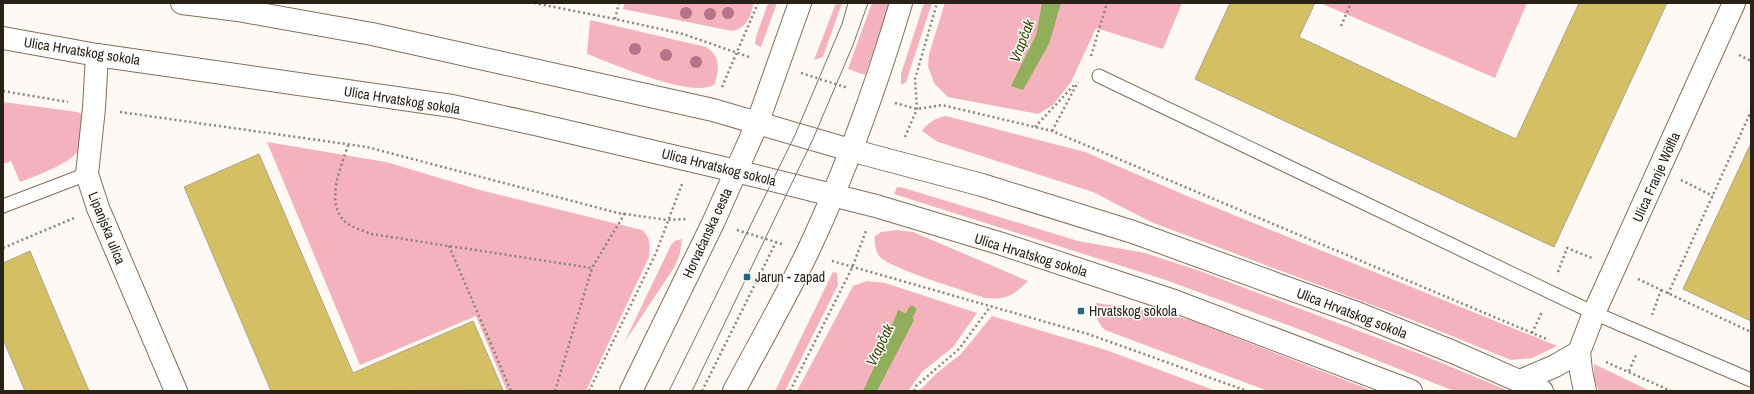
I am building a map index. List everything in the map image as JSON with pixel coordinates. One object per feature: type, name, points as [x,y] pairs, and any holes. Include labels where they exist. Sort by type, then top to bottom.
[{"type":"street","name":"Ulica Hrvatskog sokola","points":[[182,3],[238,10],[372,34],[713,110],[850,150],[982,185],[1133,232],[1354,312],[1542,391]]},
{"type":"street","name":"Horvaćanska cesta","points":[[631,391],[713,223],[757,124],[800,3]]},
{"type":"street","points":[[734,391],[808,250],[832,195],[872,96],[901,3]]},
{"type":"street","name":"Ulica Franje Wölfla","points":[[1585,391],[1579,352],[1594,313],[1734,3]]},
{"type":"street","name":"Ulica Hrvatskog sokola","points":[[3,38],[97,55],[452,106],[736,171],[832,195],[1002,244],[1134,287],[1411,391]]},
{"type":"street","name":"Lipanjska ulica","points":[[97,55],[94,108],[87,174],[98,208],[176,391]]},
{"type":"street","points":[[1520,381],[1555,366],[1579,352]]},
{"type":"lane","points":[[1099,76],[1594,313],[1751,380]]},
{"type":"lane","points":[[3,206],[87,174]]},
{"type":"path","points":[[534,3],[682,34],[778,66],[917,109],[942,105],[1052,131],[1532,333]]},
{"type":"path","points":[[615,19],[619,3]]},
{"type":"path","points":[[737,52],[758,3]]},
{"type":"path","points":[[913,119],[917,109],[915,79],[937,3]]},
{"type":"path","points":[[1091,57],[1107,3]]},
{"type":"path","points":[[1341,26],[1351,3]]},
{"type":"path","points":[[1035,127],[1064,94],[1078,81],[1052,131]]},
{"type":"path","points":[[3,91],[69,102]]},
{"type":"path","points":[[117,111],[367,147],[625,213],[667,220],[681,219],[713,223],[808,250],[852,268],[1088,334],[1247,391]]},
{"type":"path","points":[[1668,294],[1751,111]]},
{"type":"path","points":[[348,144],[334,192],[336,208],[347,223],[371,234],[592,268]]},
{"type":"path","points":[[1659,170],[1713,196]]},
{"type":"path","points":[[3,248],[98,208]]},
{"type":"path","points":[[555,391],[592,268],[625,213]]},
{"type":"path","points":[[589,391],[656,253],[667,220]]},
{"type":"path","points":[[702,391],[776,242]]},
{"type":"path","points":[[448,246],[511,391]]},
{"type":"path","points":[[790,391],[852,268],[860,247]]},
{"type":"path","points":[[1660,290],[1751,332]]},
{"type":"path","points":[[914,391],[916,386],[959,349],[990,307]]},
{"type":"path","points":[[1629,371],[1671,391]]},
{"type":"shaded area","points":[[625,3],[754,3],[748,21],[742,27],[732,31],[623,9]]},
{"type":"shaded area","points":[[768,3],[777,3],[761,47],[755,44],[756,37]]},
{"type":"shaded area","points":[[836,3],[842,3],[823,57],[814,60]]},
{"type":"shaded area","points":[[872,3],[890,3],[865,75],[848,69]]},
{"type":"shaded area","points":[[924,3],[932,3],[906,82],[901,85],[901,74]]},
{"type":"shaded area","points":[[945,3],[1182,3],[1163,49],[1096,28],[1071,82],[1053,105],[1038,114],[948,97],[934,83],[928,66],[929,54]]},
{"type":"shaded area","points":[[1042,3],[1061,3],[1049,44],[1023,90],[1011,86],[1036,35]]},
{"type":"shaded area","points":[[1320,3],[1527,3],[1495,78]]},
{"type":"shaded area","points":[[590,20],[706,47],[714,55],[718,63],[715,84],[704,88],[672,84],[633,72],[587,54]]},
{"type":"shaded area","points":[[3,102],[77,112],[85,116],[82,139],[77,152],[60,165],[20,182],[11,161],[3,164]]},
{"type":"shaded area","points":[[946,116],[1085,152],[1187,196],[1557,346],[1532,358],[1511,360],[1415,321],[1151,222],[1093,192],[938,142],[922,131],[932,121]]},
{"type":"shaded area","points":[[267,142],[386,162],[480,190],[642,230],[647,236],[649,242],[649,257],[586,391],[507,391],[476,316],[360,365]]},
{"type":"shaded area","points":[[897,187],[1078,241],[1145,253],[1200,271],[1420,354],[1509,391],[1454,391],[1304,331],[1166,280],[894,194]]},
{"type":"shaded area","points":[[897,230],[913,232],[1028,281],[1009,296],[985,298],[913,273],[887,262],[877,253],[875,236],[881,232]]},
{"type":"shaded area","points":[[682,239],[680,253],[675,266],[624,343],[671,245],[675,241]]},
{"type":"shaded area","points":[[833,272],[837,273],[838,285],[785,391],[775,391]]},
{"type":"shaded area","points":[[867,281],[885,283],[977,313],[953,347],[922,372],[908,391],[797,391],[853,286]]},
{"type":"shaded area","points":[[1096,303],[1152,311],[1190,320],[1373,391],[1268,391],[1105,330],[1097,318]]},
{"type":"shaded area","points":[[898,310],[907,314],[914,320],[877,391],[863,391],[885,344]]},
{"type":"shaded area","points":[[992,316],[1106,350],[1216,391],[919,391],[938,372],[961,354]]},
{"type":"shaded area","points":[[1594,364],[1650,391],[1599,391],[1594,380]]},
{"type":"building","points":[[1230,3],[1315,3],[1299,37],[1516,139],[1579,3],[1667,3],[1554,247],[1195,79]]},
{"type":"building","points":[[1751,143],[1751,321],[1683,289]]},
{"type":"building","points":[[259,154],[353,373],[473,321],[503,390],[271,391],[184,187]]},
{"type":"building","points":[[30,251],[89,391],[25,391],[3,339],[3,263]]},
{"type":"waterway","name":"Vrapčak","points":[[904,326],[912,310]]},
{"type":"tram line","points":[[669,391],[795,135],[842,24],[848,3]]},
{"type":"tram line","points":[[692,391],[813,139],[853,45],[868,3]]},
{"type":"place","name":"Jarun - zapad","points":[[747,277]]},
{"type":"place","name":"Hrvatskog sokola","points":[[1081,311]]}]
